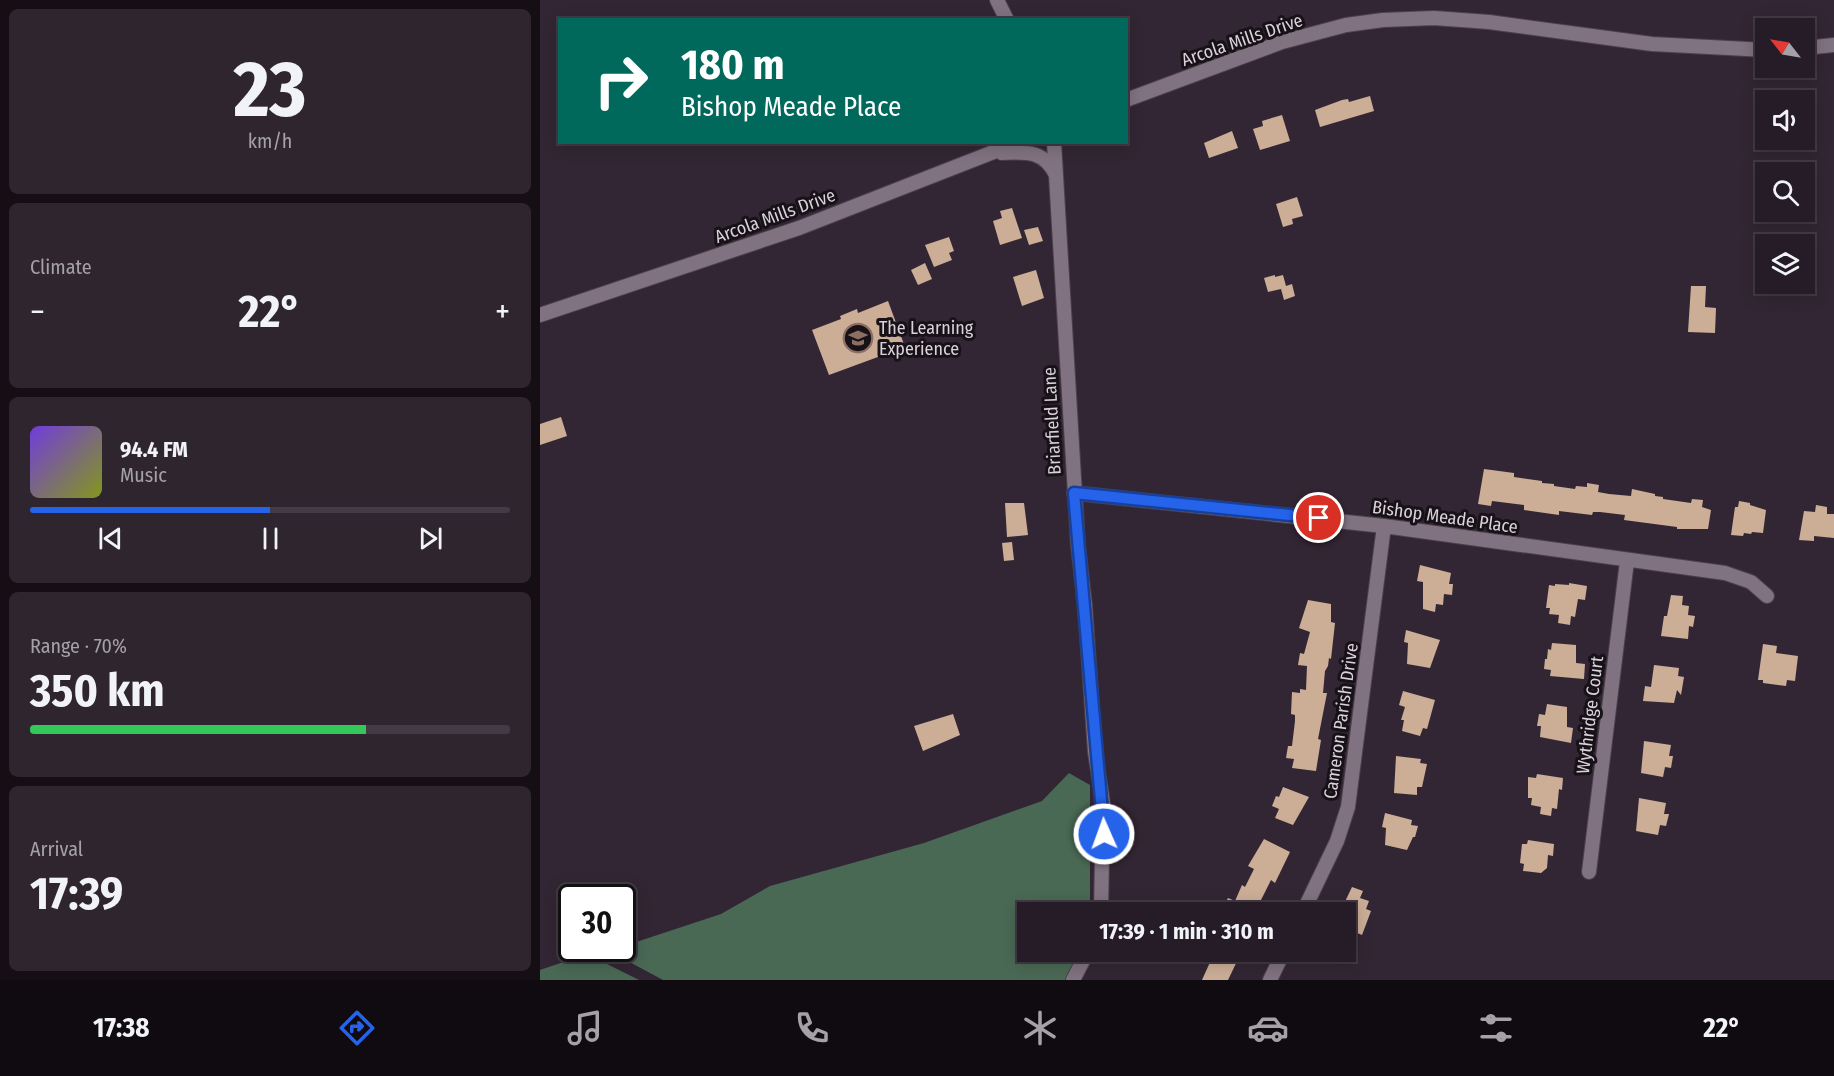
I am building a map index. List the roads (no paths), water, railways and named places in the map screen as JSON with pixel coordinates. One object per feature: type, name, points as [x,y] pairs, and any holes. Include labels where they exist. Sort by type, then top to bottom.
[{"type":"street","points":[[997,0],[1006,18]]},
{"type":"street","name":"Arcola Mills Drive","points":[[1130,97],[1282,42],[1346,25],[1383,20],[1434,18],[1489,22],[1652,44],[1755,49]]},
{"type":"street","points":[[1815,47],[1834,45]]},
{"type":"street","name":"Arcola Mills Drive","points":[[540,315],[799,228],[1014,144]]},
{"type":"street","name":"Briarfield Lane","points":[[1054,144],[1058,177],[1074,493],[1095,752],[1103,803],[1101,902]]},
{"type":"street","points":[[991,153],[1038,154],[1048,161],[1058,177]]},
{"type":"street","name":"Bishop Meade Place","points":[[1074,493],[1384,526],[1725,573],[1751,582],[1767,596]]},
{"type":"street","name":"Cameron Parish Drive","points":[[1308,902],[1337,841],[1348,807],[1384,526]]},
{"type":"street","name":"Wythridge Court","points":[[1589,872],[1627,561]]},
{"type":"street","points":[[1073,980],[1082,962]]},
{"type":"street","points":[[1270,980],[1279,962]]},
{"type":"place","name":"The Learning Experience","points":[[858,338]]}]
